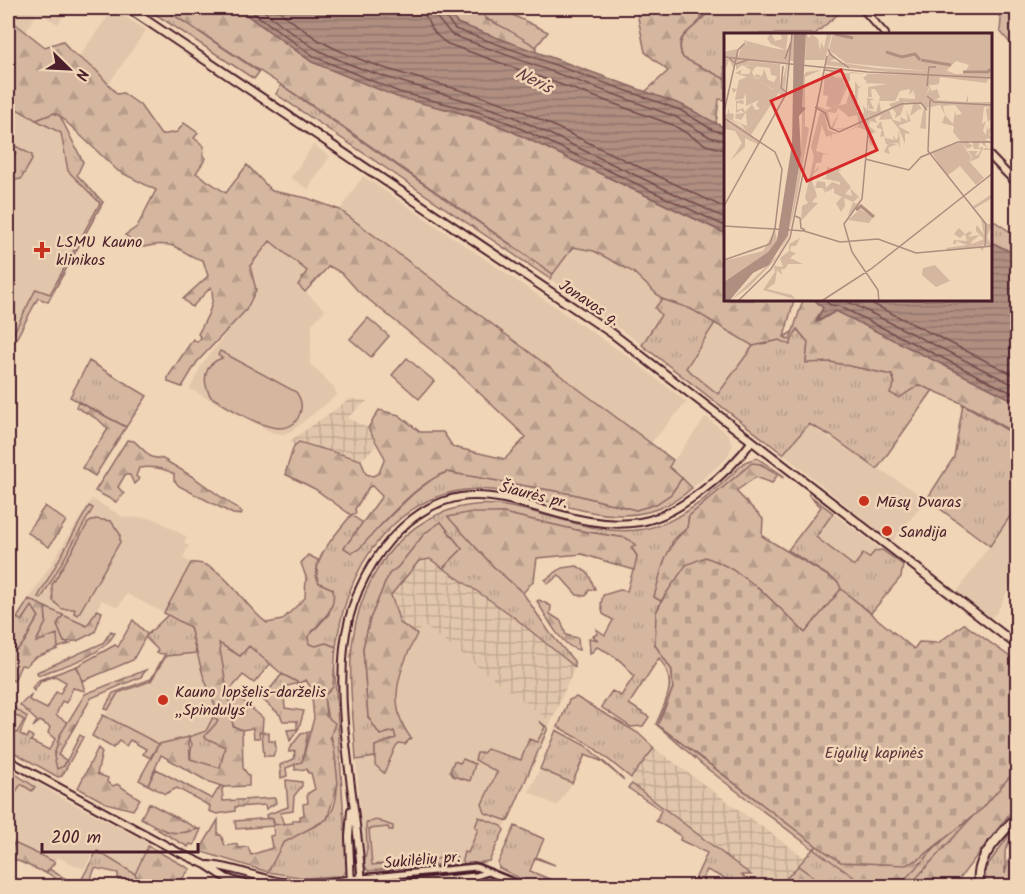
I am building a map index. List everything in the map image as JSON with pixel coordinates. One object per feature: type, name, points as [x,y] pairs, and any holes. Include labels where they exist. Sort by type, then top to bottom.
[{"type":"highway","points":[[980,886],[978,871],[982,861],[1017,815]]},
{"type":"main road","name":"Jonavos g.","points":[[128,8],[613,334],[1017,646]]},
{"type":"main road","points":[[862,8],[884,33]]},
{"type":"main road","points":[[992,158],[1016,182]]},
{"type":"main road","name":"Šiaurės pr.","points":[[362,886],[359,837],[352,804],[342,668],[347,626],[363,581],[384,546],[396,533],[429,508],[466,496],[508,498],[601,522],[632,523],[653,519],[685,504],[752,441]]},
{"type":"main road","name":"Sukilėlių pr.","points":[[8,760],[178,852],[207,864],[226,879],[250,886]]},
{"type":"main road","name":"Šiaurės pr.","points":[[351,883],[349,837],[352,804]]},
{"type":"main road","name":"Sukilėlių pr.","points":[[207,864],[228,866],[282,882],[351,883],[362,878]]},
{"type":"street","name":"Sukilėlių pr.","points":[[362,878],[476,867],[490,871]]},
{"type":"street","name":"Sukilėlių pr.","points":[[376,886],[476,876],[490,871]]},
{"type":"street","points":[[490,871],[523,886]]},
{"type":"shaded area","points":[[8,8],[68,8],[58,24],[37,12],[26,32],[8,18]]},
{"type":"shaded area","points":[[113,9],[146,30],[108,85],[96,70],[78,58]]},
{"type":"shaded area","name":"LSMU Kauno klinikos","points":[[8,104],[36,120],[54,113],[83,162],[77,175],[103,202],[48,302],[38,298],[8,354]]},
{"type":"shaded area","points":[[313,145],[330,156],[308,189],[291,178]]},
{"type":"shaded area","points":[[363,176],[626,355],[687,402],[651,443],[340,210]]},
{"type":"shaded area","points":[[270,240],[307,271],[298,285],[325,310],[312,324],[310,364],[334,387],[337,395],[293,430],[283,434],[273,433],[190,389],[202,364],[251,302],[256,290],[250,266]]},
{"type":"shaded area","points":[[573,247],[594,251],[633,272],[662,299],[655,308],[661,314],[642,345],[550,279]]},
{"type":"shaded area","points":[[715,323],[753,346],[718,394],[686,369]]},
{"type":"shaded area","points":[[350,399],[367,401],[347,418],[368,428],[376,446],[361,460],[311,444],[299,442],[294,446],[290,441]]},
{"type":"shaded area","points":[[706,417],[728,434],[733,445],[726,459],[692,488],[669,467]]},
{"type":"shaded area","points":[[808,424],[927,499],[892,542],[783,454]]},
{"type":"shaded area","points":[[92,499],[123,517],[153,518],[187,537],[184,543],[189,546],[183,558],[191,563],[164,613],[127,594],[118,607],[102,600],[87,626],[29,599]]},
{"type":"shaded area","points":[[1017,506],[1017,573],[997,612],[991,618],[957,592]]},
{"type":"shaded area","points":[[833,513],[882,550],[875,551],[869,558],[854,566],[816,536]]},
{"type":"shaded area","points":[[430,559],[510,614],[575,667],[551,722],[423,625],[417,634],[400,623],[391,595],[419,561]]},
{"type":"shaded area","points":[[423,624],[551,722],[489,861],[485,864],[368,871],[364,864],[356,760],[375,757],[375,765],[384,773],[399,743],[402,726],[395,696],[397,681],[407,654]]},
{"type":"shaded area","name":"Kauno lopšelis-darželis „Spindulys“","points":[[196,653],[216,708],[212,722],[206,731],[161,746],[105,716],[117,693],[151,681],[166,656]]},
{"type":"shaded area","points":[[8,697],[30,715],[8,750]]},
{"type":"shaded area","points":[[654,748],[805,858],[779,886],[768,886],[737,865],[632,784],[631,778]]},
{"type":"shaded area","points":[[540,769],[572,783],[557,806],[529,792]]},
{"type":"shaded area","points":[[26,776],[62,798],[150,843],[135,874],[94,850],[84,869],[57,857],[55,862],[14,843],[15,832],[8,825],[8,799]]},
{"type":"green space","points":[[146,8],[163,8],[259,72],[254,79]]},
{"type":"green space","points":[[163,8],[237,8],[312,62],[507,129],[724,233],[724,302],[793,302],[784,337],[790,340],[802,302],[817,302],[823,308],[816,319],[818,322],[836,311],[1017,402],[1017,436],[970,407],[919,385],[899,398],[890,393],[895,383],[892,375],[831,362],[806,363],[808,342],[797,329],[790,345],[779,340],[753,346],[691,309],[662,299],[633,272],[594,251],[573,247],[553,274],[315,107]]},
{"type":"green space","points":[[445,8],[469,8],[479,11],[487,20],[536,47],[536,53],[457,23]]},
{"type":"green space","points":[[473,8],[498,8],[548,32],[536,47],[495,24]]},
{"type":"green space","points":[[636,8],[705,8],[703,16],[683,36],[680,49],[683,58],[724,78],[724,100],[719,99],[716,124],[682,105],[645,92],[668,71],[645,52]]},
{"type":"green space","points":[[710,8],[845,8],[816,33],[724,33],[724,78],[683,58],[680,49],[684,36],[706,15]]},
{"type":"green space","points":[[994,8],[1017,8],[1017,51],[1000,31],[1001,19]]},
{"type":"green space","points":[[8,18],[45,47],[63,41],[70,51],[96,70],[117,94],[123,93],[140,105],[161,135],[177,132],[184,123],[198,133],[194,138],[204,146],[203,156],[206,158],[196,173],[226,193],[247,165],[272,191],[307,198],[340,210],[673,460],[669,467],[682,478],[671,494],[656,504],[636,510],[573,494],[447,472],[423,485],[359,549],[352,553],[344,548],[382,496],[372,486],[369,487],[355,509],[356,513],[351,515],[315,489],[285,474],[294,446],[299,442],[361,460],[366,474],[373,476],[379,473],[385,458],[368,428],[379,410],[399,415],[420,432],[443,432],[453,447],[505,459],[526,437],[451,366],[358,291],[343,274],[329,266],[305,292],[298,285],[307,271],[270,241],[250,266],[256,290],[246,310],[197,362],[182,387],[168,382],[168,377],[193,339],[197,342],[201,338],[198,334],[211,305],[211,287],[192,307],[183,299],[208,276],[203,260],[168,245],[136,248],[136,243],[125,235],[137,227],[156,190],[118,171],[60,116],[54,113],[36,120],[8,104]]},
{"type":"green space","points":[[281,85],[553,274],[550,279],[276,94]]},
{"type":"green space","points":[[54,113],[60,116],[83,162],[77,175],[103,202],[48,302],[38,298],[8,354],[8,344],[36,289],[50,294],[100,203],[68,171],[61,133],[36,120]]},
{"type":"green space","points":[[8,142],[32,155],[32,160],[21,179],[15,180],[8,176],[8,169],[16,152],[8,147]]},
{"type":"green space","points":[[992,220],[1012,233],[1017,228],[1017,255],[992,242]]},
{"type":"green space","points":[[662,299],[691,308],[715,323],[686,368],[718,394],[753,346],[779,340],[797,329],[808,342],[806,362],[831,362],[892,375],[895,383],[919,385],[933,390],[877,469],[831,436],[809,424],[783,454],[642,345],[661,315],[655,308]]},
{"type":"green space","points":[[368,318],[389,336],[371,357],[350,339]]},
{"type":"green space","points":[[220,351],[296,392],[300,398],[301,411],[291,426],[281,428],[256,422],[211,397],[205,379],[211,364],[222,358],[218,355]]},
{"type":"green space","points":[[407,358],[434,381],[419,399],[392,375]]},
{"type":"green space","points":[[89,361],[147,396],[126,427],[70,397]]},
{"type":"green space","points":[[78,402],[126,427],[95,476],[82,468],[108,429],[99,420],[76,407]]},
{"type":"green space","points":[[963,404],[1017,436],[1017,506],[990,546],[927,499],[954,457]]},
{"type":"green space","points":[[127,440],[134,441],[151,457],[163,459],[193,477],[242,512],[241,515],[233,514],[179,486],[174,480],[174,474],[157,468],[139,468],[136,476],[139,479],[134,484],[130,475],[125,475],[118,487],[124,494],[116,502],[95,491]]},
{"type":"green space","points":[[757,458],[784,476],[783,478],[761,464],[689,516],[687,528],[673,540],[654,597],[661,601],[656,613],[655,645],[672,670],[673,688],[658,725],[817,846],[814,849],[902,881],[942,841],[983,808],[909,886],[826,886],[798,866],[813,849],[705,767],[656,724],[669,691],[668,675],[659,658],[629,704],[649,717],[643,726],[631,727],[601,707],[612,691],[621,696],[634,676],[618,659],[597,647],[590,654],[589,638],[598,640],[593,636],[597,634],[596,629],[605,635],[613,620],[603,614],[601,604],[603,595],[620,590],[627,591],[637,556],[631,547],[635,545],[626,538],[581,531],[503,513],[449,517],[493,566],[523,593],[550,633],[574,661],[575,667],[510,614],[443,568],[462,549],[441,522],[425,533],[398,567],[389,574],[370,619],[363,648],[368,717],[380,735],[395,731],[396,739],[375,746],[375,757],[356,760],[351,684],[353,638],[360,608],[371,581],[386,557],[405,536],[427,520],[452,509],[480,505],[511,507],[594,528],[628,531],[645,529],[674,519],[700,503],[745,462]]},
{"type":"green space","points":[[752,463],[760,464],[778,474],[772,483],[756,477],[736,491],[763,519],[762,536],[838,582],[841,589],[805,633],[758,587],[665,595],[661,601],[654,597],[665,560],[673,543],[687,528],[689,516]]},
{"type":"green space","points":[[447,472],[573,494],[636,510],[656,504],[671,494],[682,478],[692,488],[656,509],[620,515],[583,510],[508,492],[470,490],[432,499],[393,525],[370,552],[347,597],[336,647],[326,643],[316,646],[308,644],[308,637],[329,614],[333,589],[319,583],[317,574],[321,556],[351,515],[363,523],[345,547],[352,553],[413,494],[435,477]]},
{"type":"green space","points":[[808,494],[833,513],[816,537],[854,566],[863,554],[869,558],[875,551],[882,550],[903,565],[901,577],[871,613],[841,589],[838,582],[788,550],[821,507]]},
{"type":"green space","points":[[45,506],[66,521],[49,547],[27,532]]},
{"type":"green space","points":[[89,506],[93,508],[41,599],[38,597]]},
{"type":"green space","points":[[467,513],[503,513],[581,531],[626,538],[636,545],[631,547],[637,556],[634,570],[582,554],[537,558],[534,580],[523,593],[493,566],[448,517]]},
{"type":"green space","points":[[95,519],[111,521],[120,534],[120,542],[78,615],[74,613],[75,609],[62,609],[53,601],[52,585],[88,523]]},
{"type":"green space","points":[[441,522],[462,549],[443,568],[430,559],[419,561],[391,595],[400,623],[417,634],[401,673],[397,699],[403,725],[411,738],[405,744],[399,743],[396,746],[384,773],[375,765],[375,746],[396,738],[394,731],[380,735],[368,717],[363,648],[370,619],[389,574],[398,567],[425,533]]},
{"type":"green space","points":[[308,555],[318,560],[316,576],[319,583],[333,589],[334,597],[330,610],[308,637],[309,644],[316,646],[326,643],[336,647],[333,687],[324,696],[326,716],[335,723],[330,738],[334,747],[338,784],[327,819],[283,843],[268,872],[202,852],[201,848],[218,820],[218,835],[221,835],[225,846],[237,844],[238,848],[248,847],[251,855],[272,848],[270,836],[274,835],[273,826],[236,829],[235,821],[273,818],[273,825],[293,823],[293,820],[300,820],[300,816],[304,815],[303,804],[308,803],[307,794],[315,789],[311,773],[308,773],[307,769],[295,770],[295,764],[302,762],[314,718],[311,688],[306,680],[299,683],[282,674],[249,646],[240,656],[219,643],[233,726],[242,730],[243,768],[249,776],[249,786],[224,787],[207,781],[161,755],[148,785],[139,780],[159,744],[189,737],[190,759],[220,768],[225,747],[204,737],[218,721],[213,717],[216,708],[203,675],[190,627],[164,613],[191,563],[203,564],[213,569],[267,623],[282,620],[305,598],[306,577],[301,563]]},
{"type":"green space","name":"Eigulių kapinės","points":[[705,557],[747,579],[805,633],[841,589],[914,649],[919,642],[938,643],[964,624],[1017,662],[1017,768],[983,808],[919,859],[906,865],[841,862],[817,846],[658,725],[673,688],[672,670],[655,645],[656,613],[665,595],[686,565]]},
{"type":"green space","points":[[577,566],[588,573],[595,589],[589,590],[586,596],[577,595],[559,575],[548,584],[545,580],[562,568]]},
{"type":"green space","points":[[29,599],[45,607],[46,622],[36,642],[57,634],[58,649],[34,658],[26,666],[21,665],[14,681],[10,679],[8,684],[8,640],[16,650],[26,640],[39,617],[32,606],[22,621],[17,618]]},
{"type":"green space","points":[[537,601],[551,606],[550,614],[561,621],[566,635],[578,638],[579,650],[572,648],[560,637]]},
{"type":"green space","points":[[32,605],[39,617],[23,644],[16,651],[10,642],[10,631],[17,618],[23,620]]},
{"type":"green space","points":[[45,607],[63,615],[57,625],[64,642],[70,644],[57,648],[35,643],[46,622]]},
{"type":"green space","points":[[97,610],[102,612],[95,632],[77,641],[64,642],[57,625],[63,615],[87,626]]},
{"type":"green space","points":[[169,614],[190,626],[196,653],[166,656],[151,681],[118,693],[108,710],[105,708],[113,693],[151,679],[165,654],[156,653],[158,650],[145,637]]},
{"type":"green space","points":[[133,620],[147,634],[133,660],[83,681],[77,666],[115,645],[118,647]]},
{"type":"green space","points":[[111,631],[115,633],[109,641],[92,654],[38,675],[37,672],[103,643]]},
{"type":"green space","points":[[218,642],[240,656],[249,646],[270,664],[254,683],[243,675],[230,690],[263,718],[262,732],[259,732],[260,738],[254,738],[253,728],[242,730],[233,726]]},
{"type":"green space","points":[[334,659],[347,871],[339,878],[338,876],[304,878],[268,872],[283,844],[324,821],[332,811],[336,797],[336,762],[324,696],[333,687]]},
{"type":"green space","points":[[77,666],[85,691],[73,688],[66,703],[62,701],[56,715],[68,723],[60,735],[54,756],[64,766],[80,735],[83,737],[62,776],[58,777],[8,749],[8,728],[17,733],[24,720],[12,713],[14,709],[8,703],[27,717],[20,734],[27,738],[29,734],[33,737],[31,741],[49,750],[55,739],[48,733],[50,727],[40,721],[33,727],[37,721],[20,705],[32,694],[29,700],[47,709],[56,692],[60,694],[66,682],[55,676],[41,681],[34,691],[32,688],[39,680]]},
{"type":"green space","points":[[146,670],[141,677],[91,698],[58,755],[66,760],[64,766],[57,769],[54,756],[60,735],[85,694]]},
{"type":"green space","points":[[282,674],[299,683],[283,687],[285,708],[304,711],[299,728],[290,741],[287,730],[297,729],[297,721],[283,721],[280,715],[262,699]]},
{"type":"green space","points":[[576,697],[638,733],[654,748],[631,778],[589,744],[558,727],[569,700]]},
{"type":"green space","points":[[103,715],[159,744],[150,758],[143,754],[146,749],[130,740],[126,746],[119,741],[113,748],[92,736]]},
{"type":"green space","points":[[213,717],[218,721],[210,734],[225,747],[220,769],[190,759],[192,744],[189,737],[206,731]]},
{"type":"green space","points":[[539,721],[548,728],[508,821],[485,813],[482,804],[497,772],[475,760],[477,753],[483,753],[487,749],[521,760],[529,739],[537,742],[545,727]]},
{"type":"green space","points":[[556,730],[586,746],[624,780],[601,761],[585,755],[572,783],[540,769]]},
{"type":"green space","points":[[262,732],[269,733],[269,741],[275,741],[276,749],[273,756],[264,756]]},
{"type":"green space","points":[[308,732],[302,762],[286,768],[287,776],[281,778],[280,765],[294,759],[295,751],[289,752],[289,749],[301,734]]},
{"type":"green space","points":[[98,748],[102,752],[97,774],[108,778],[107,782],[113,786],[117,784],[140,799],[133,810],[106,803],[78,788]]},
{"type":"green space","points":[[463,759],[475,764],[470,781],[453,776],[450,771],[454,761],[460,763]]},
{"type":"green space","points":[[1017,768],[1017,804],[956,883],[951,886],[909,886]]},
{"type":"green space","points":[[8,769],[35,787],[32,791],[21,784],[8,804]]},
{"type":"green space","points":[[156,769],[212,799],[220,786],[224,787],[222,789],[223,801],[275,798],[276,803],[266,809],[265,805],[235,807],[235,811],[217,814],[209,811],[210,806],[177,788],[165,794],[148,785]]},
{"type":"green space","points":[[286,780],[302,782],[302,786],[294,796],[293,811],[280,813],[284,824],[275,826],[273,819],[267,819],[266,815],[288,807]]},
{"type":"green space","points":[[632,784],[751,875],[742,875],[752,886],[742,886],[707,870],[699,886],[692,886],[707,853],[680,840],[681,836],[656,821],[661,810],[628,788]]},
{"type":"green space","points":[[149,803],[198,829],[174,833],[156,826],[141,818]]},
{"type":"green space","points":[[479,817],[502,826],[504,830],[489,861],[465,865],[462,860],[464,852],[468,853],[478,829],[475,827]]},
{"type":"green space","points":[[376,820],[393,826],[393,830],[389,830],[388,827],[369,829],[372,865],[454,857],[454,853],[457,858],[451,863],[428,866],[427,862],[414,863],[416,867],[368,871],[364,864],[367,849],[366,823]]},
{"type":"green space","points":[[1017,824],[1005,851],[1005,874],[1008,861],[1017,851],[1017,886],[986,886],[985,869]]},
{"type":"green space","points":[[154,825],[173,832],[201,829],[194,845],[190,844],[188,847],[153,827]]},
{"type":"green space","points":[[515,826],[544,839],[536,857],[555,865],[535,858],[530,871],[566,886],[536,886],[499,868],[498,863]]},
{"type":"green space","points":[[942,841],[902,882],[865,885],[814,849],[817,846],[841,862],[919,859]]},
{"type":"green space","points":[[14,843],[55,862],[46,873],[11,858],[9,857]]},
{"type":"green space","points":[[148,846],[190,869],[176,886],[152,887],[138,879],[135,874]]},
{"type":"green space","points":[[97,851],[135,874],[138,881],[147,886],[132,886],[118,880],[118,873],[95,868],[89,884],[78,886]]},
{"type":"green space","points":[[798,866],[826,886],[793,886],[785,880]]},
{"type":"green space","points":[[49,869],[78,886],[52,886],[55,878],[46,872]]},
{"type":"green space","points":[[482,878],[483,882],[498,882],[496,886],[431,886],[433,883]]},
{"type":"water","name":"Neris","points":[[237,8],[445,8],[457,23],[682,105],[724,127],[724,233],[507,129],[477,117],[397,97],[312,62]]},
{"type":"water","points":[[992,242],[1017,255],[1017,402],[836,311],[816,322],[823,308],[817,302],[992,302]]},
{"type":"place","name":"LSMU Kauno klinikos","points":[[42,250]]},
{"type":"place","name":"Mūsų Dvaras","points":[[864,501]]},
{"type":"place","name":"Sandija","points":[[887,531]]},
{"type":"place","name":"Kauno lopšelis-darželis „Spindulys“","points":[[163,700]]}]
